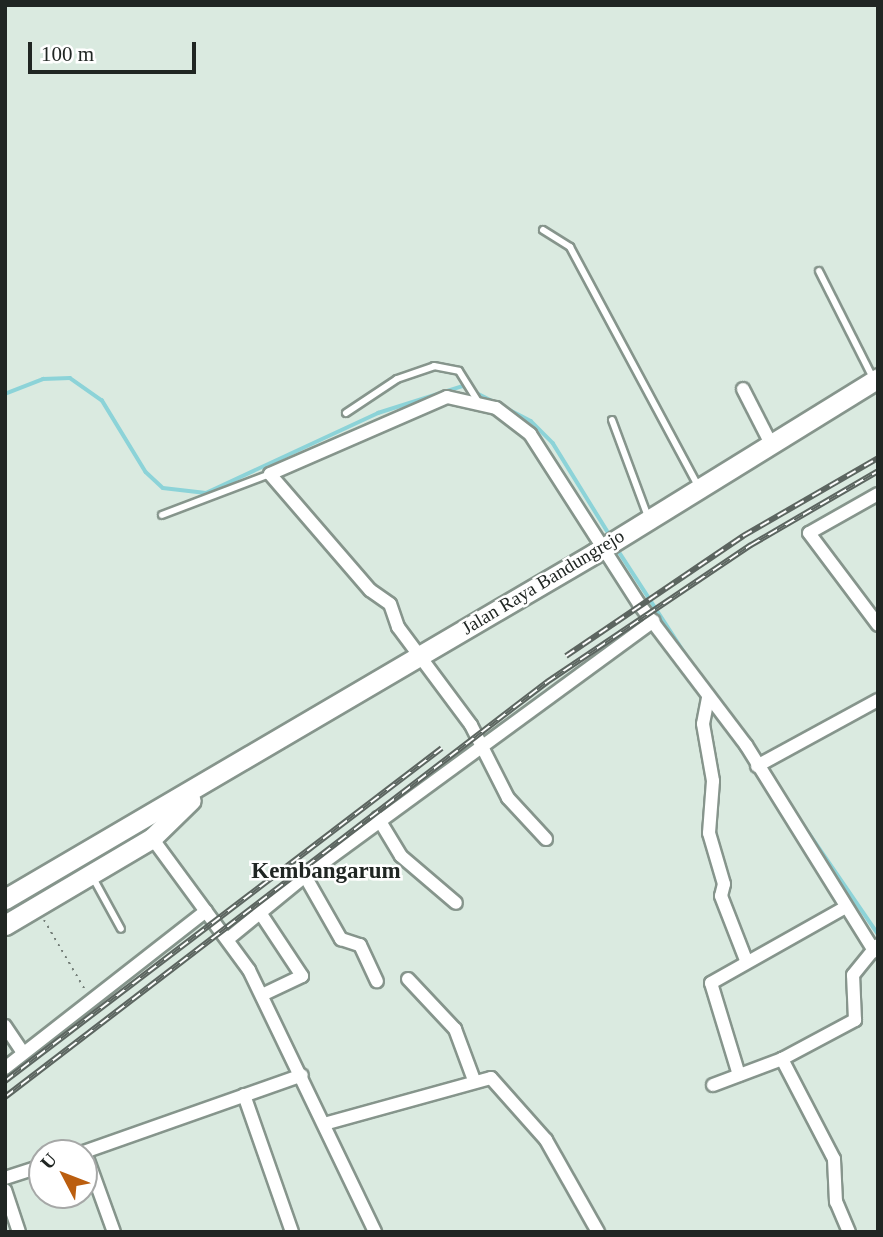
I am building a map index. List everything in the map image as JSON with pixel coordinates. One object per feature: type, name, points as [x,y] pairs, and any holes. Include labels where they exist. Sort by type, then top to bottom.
[{"type":"main road","name":"Jalan Raya Bandungrejo","points":[[6,895],[38,880],[207,785],[876,379]]},
{"type":"main road","name":"Jalan Raya Bandungrejo","points":[[5,925],[152,838],[207,785]]},
{"type":"main road","points":[[38,880],[44,903]]},
{"type":"street","points":[[743,389],[771,444]]},
{"type":"street","points":[[546,839],[514,807],[478,748],[471,726],[398,627],[390,604],[370,590],[270,474],[434,399],[476,398],[530,433],[609,543],[654,621],[758,766],[844,908],[875,952],[853,975],[855,1020],[782,1059],[713,1085]]},
{"type":"street","points":[[878,494],[809,533],[878,625]]},
{"type":"street","points":[[228,939],[259,911],[379,818],[654,621]]},
{"type":"street","points":[[708,698],[704,724],[713,781],[709,833],[724,884],[721,896],[746,960]]},
{"type":"street","points":[[758,766],[878,700]]},
{"type":"street","points":[[379,818],[409,865],[456,903]]},
{"type":"street","points":[[152,838],[166,866],[228,939],[262,995],[375,1232]]},
{"type":"street","points":[[305,876],[341,939],[360,945],[377,981]]},
{"type":"street","points":[[738,1076],[709,990],[714,979],[844,908]]},
{"type":"street","points":[[5,1068],[206,911]]},
{"type":"street","points":[[259,911],[302,976],[262,995]]},
{"type":"street","points":[[408,979],[454,1030],[474,1080]]},
{"type":"street","points":[[5,1026],[23,1053]]},
{"type":"street","points":[[782,1059],[834,1159],[840,1176],[836,1202],[849,1232]]},
{"type":"street","points":[[98,1147],[302,1075]]},
{"type":"street","points":[[324,1124],[474,1080],[491,1078],[502,1084],[575,1185],[598,1232]]},
{"type":"street","points":[[244,1095],[292,1232]]},
{"type":"street","points":[[5,1178],[28,1171]]},
{"type":"street","points":[[5,1190],[19,1232]]},
{"type":"street","points":[[98,1191],[114,1232]]},
{"type":"lane","points":[[543,230],[569,247],[699,488]]},
{"type":"lane","points":[[819,271],[876,379]]},
{"type":"lane","points":[[346,413],[397,379],[434,366],[448,366],[469,382],[476,398]]},
{"type":"lane","points":[[612,420],[649,519]]},
{"type":"lane","points":[[162,515],[270,474]]},
{"type":"lane","points":[[91,875],[121,929]]},
{"type":"path","points":[[44,903],[92,1000]]},
{"type":"waterway","points":[[5,394],[43,379],[70,378],[102,400],[146,472],[163,488],[206,493],[378,413],[463,386],[531,421],[553,443],[611,537]]},
{"type":"waterway","points":[[616,547],[688,658]]},
{"type":"waterway","points":[[798,817],[878,934]]},
{"type":"railway","points":[[566,656],[743,536],[878,458]]},
{"type":"railway","points":[[5,1097],[547,682],[751,545],[878,471]]},
{"type":"railway","points":[[5,1081],[442,748]]},
{"type":"district","name":"Kembangarum","points":[[326,871]]}]
